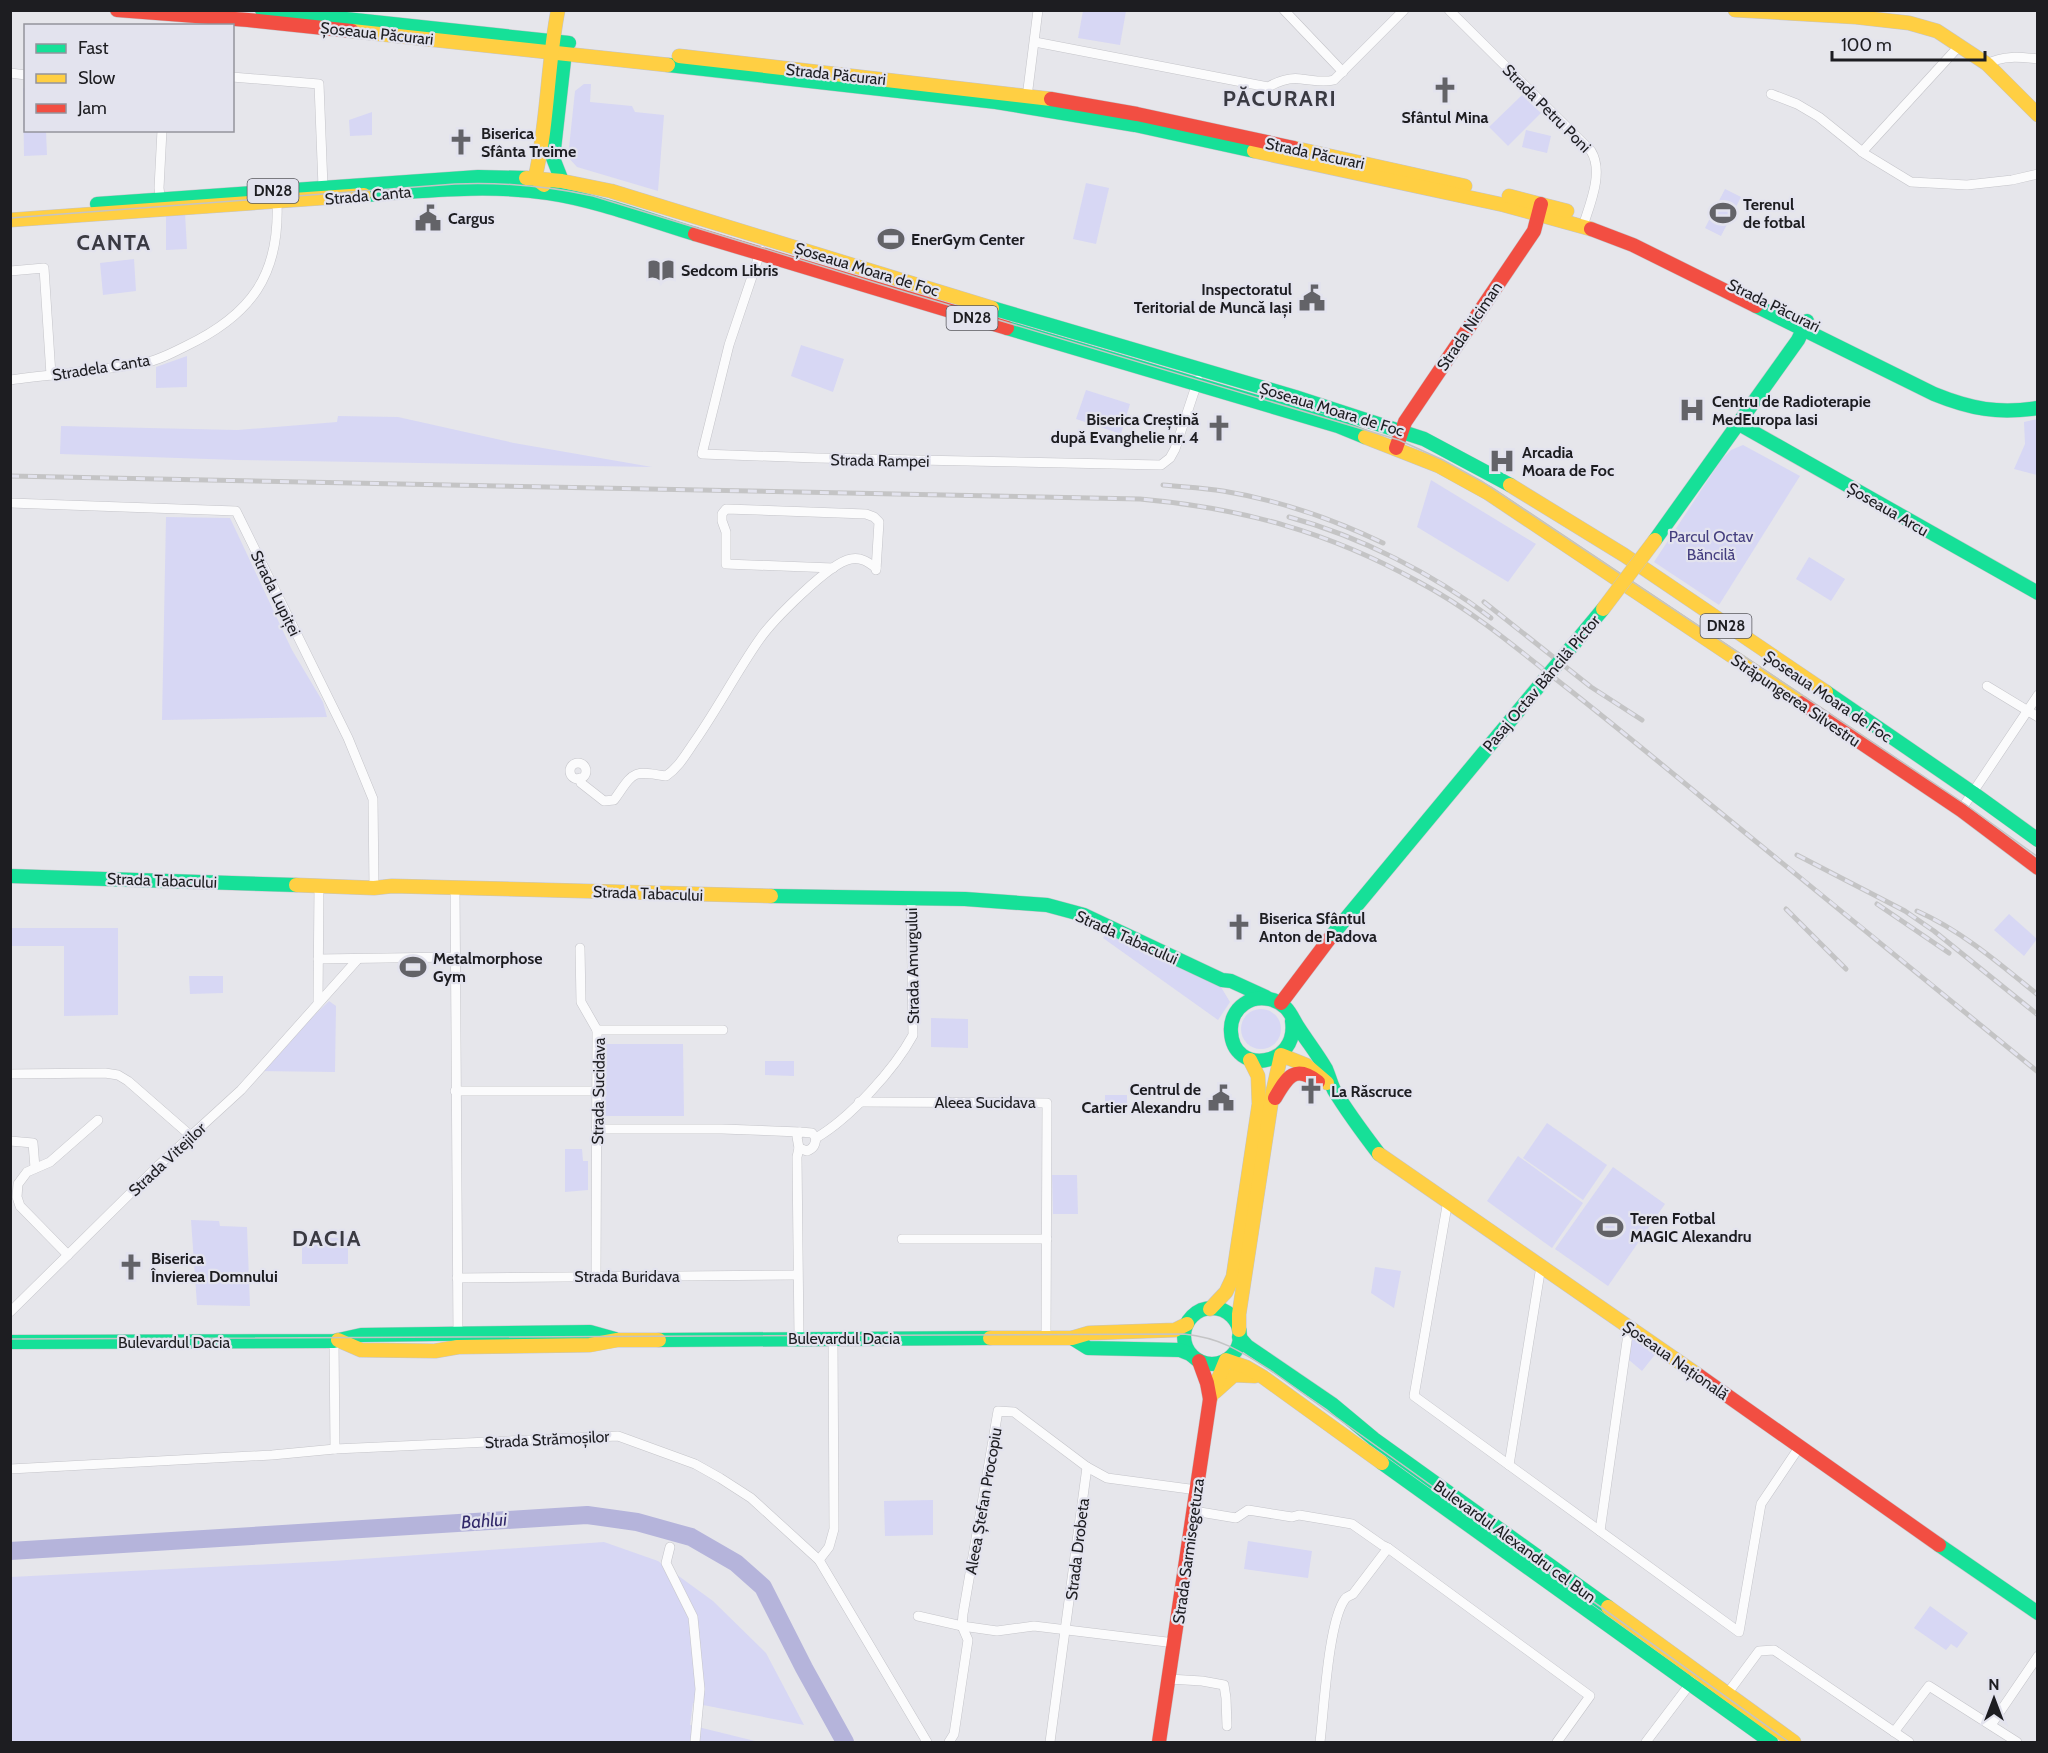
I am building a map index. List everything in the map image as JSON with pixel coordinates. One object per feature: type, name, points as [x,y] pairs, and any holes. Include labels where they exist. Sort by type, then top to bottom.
[{"type":"main road","name":"Șoseaua Păcurari","points":[[117,10],[559,47]]},
{"type":"main road","name":"Șoseaua Păcurari","points":[[262,10],[559,47]]},
{"type":"main road","points":[[1735,10],[1856,14],[1922,26],[1937,31],[1987,64],[2037,115]]},
{"type":"main road","points":[[558,15],[559,47],[553,158],[562,181]]},
{"type":"main road","points":[[535,178],[559,47]]},
{"type":"main road","name":"Strada Păcurari","points":[[559,47],[1027,101],[1540,209],[1585,221],[1805,326],[1965,397],[1991,402],[2012,402],[2037,398]]},
{"type":"main road","name":"Strada Canta","points":[[10,220],[323,187],[478,177],[535,178],[542,183],[608,207]]},
{"type":"main road","name":"Șoseaua Moara de Foc","points":[[535,178],[611,191],[908,283],[1402,430],[1440,446],[1489,472],[1624,555],[1973,793],[2037,840]]},
{"type":"main road","name":"Strada Canta","points":[[10,210],[277,202],[464,189],[509,189],[546,193]]},
{"type":"main road","name":"Șoseaua Moara de Foc","points":[[546,193],[608,207],[1338,426],[1396,448]]},
{"type":"main road","name":"Strada Niciman","points":[[1396,448],[1405,422],[1534,231],[1540,209]]},
{"type":"main road","name":"Strada Păcurari","points":[[1805,326],[1934,394],[1963,405],[1989,411],[2018,411],[2037,408]]},
{"type":"main road","name":"Pasaj Octav Băncilă Pictor","points":[[1281,1003],[1333,934],[1604,609],[1739,424],[1798,340],[1805,326]]},
{"type":"main road","name":"Șoseaua Arcu","points":[[1739,424],[2037,593]]},
{"type":"main road","name":"Străpungerea Silvestru","points":[[1396,448],[1440,466],[1488,493],[1961,810],[2037,868]]},
{"type":"main road","name":"Strada Tabacului","points":[[10,876],[374,888],[455,887],[1023,902],[1056,907],[1084,915],[1222,980],[1231,981],[1266,997]]},
{"type":"main road","points":[[1222,980],[1236,998],[1238,1010]]},
{"type":"main road","points":[[1210,1309],[1226,1292],[1233,1277],[1259,1104],[1258,1076],[1250,1060],[1238,1051],[1232,1037],[1233,1020],[1238,1010],[1250,1001],[1266,997],[1281,1003],[1286,1008],[1293,1021],[1293,1033],[1291,1041],[1281,1055],[1271,1106],[1239,1314],[1236,1348],[1220,1370],[1212,1395]]},
{"type":"main road","name":"Șoseaua Națională","points":[[1293,1021],[1326,1070],[1333,1088],[1380,1156],[1448,1200],[2037,1613]]},
{"type":"main road","points":[[1250,1060],[1265,1061],[1281,1055]]},
{"type":"main road","name":"Șoseaua Națională","points":[[1281,1055],[1297,1059],[1310,1066],[1333,1088]]},
{"type":"main road","points":[[1271,1106],[1286,1079],[1299,1072],[1315,1079],[1346,1108]]},
{"type":"main road","points":[[1072,1338],[1089,1333],[1175,1330],[1187,1324],[1197,1313],[1210,1309],[1228,1314],[1236,1323],[1239,1334]]},
{"type":"main road","points":[[1187,1324],[1184,1340],[1194,1358]]},
{"type":"main road","name":"Bulevardul Dacia","points":[[10,1342],[336,1340],[361,1335],[590,1332],[617,1340]]},
{"type":"main road","name":"Bulevardul Alexandru cel Bun","points":[[1239,1334],[1247,1346],[1354,1421],[1374,1439],[1694,1679],[1771,1743]]},
{"type":"main road","points":[[1072,1338],[1088,1348],[1180,1350],[1194,1358],[1216,1364],[1226,1360]]},
{"type":"main road","name":"Bulevardul Dacia","points":[[336,1340],[361,1350],[435,1351],[458,1347],[590,1345],[617,1340],[1072,1338]]},
{"type":"main road","name":"Strada Sarmisegetuza","points":[[1159,1743],[1212,1395],[1194,1358]]},
{"type":"main road","name":"Bulevardul Alexandru cel Bun","points":[[1226,1360],[1246,1367],[1263,1377],[1694,1679],[1727,1694],[1794,1743]]},
{"type":"main road","points":[[1212,1395],[1234,1376],[1263,1377]]},
{"type":"street","points":[[1027,101],[1038,10]]},
{"type":"street","points":[[1284,10],[1343,72]]},
{"type":"street","points":[[1035,42],[1268,87],[1277,82],[1298,78],[1323,83],[1334,80],[1343,72],[1404,10]]},
{"type":"street","name":"Strada Petru Poni","points":[[1449,10],[1591,151],[1596,163],[1596,174],[1585,221]]},
{"type":"street","points":[[1862,152],[1960,45]]},
{"type":"street","points":[[1987,64],[2001,58],[2037,59]]},
{"type":"street","points":[[234,76],[319,84],[323,187]]},
{"type":"street","points":[[1771,94],[1797,104],[1819,117],[1862,152],[1906,180],[1918,183],[1984,183],[2037,174]]},
{"type":"street","points":[[161,205],[162,132]]},
{"type":"street","name":"Stradela Canta","points":[[10,380],[145,363],[174,352],[214,331],[236,314],[261,286],[274,255],[277,240],[277,202]]},
{"type":"street","points":[[759,254],[765,237]]},
{"type":"street","name":"Strada Rampei","points":[[759,254],[729,345],[702,454],[828,459],[1161,465],[1170,458],[1175,449],[1201,369]]},
{"type":"street","points":[[10,271],[44,268],[51,375]]},
{"type":"street","name":"Strada Lupiței","points":[[10,503],[236,511],[348,738],[373,799],[374,888]]},
{"type":"street","points":[[580,778],[581,783],[604,801],[614,800],[631,776],[638,772],[666,776],[675,769],[713,716],[761,637],[818,579],[844,561],[860,558],[876,570],[879,522],[874,517],[866,514],[726,509],[722,514],[722,521],[726,532],[726,564],[833,568]]},
{"type":"street","points":[[1987,686],[2037,717]]},
{"type":"street","points":[[1961,810],[2037,695]]},
{"type":"street","points":[[318,1002],[319,886]]},
{"type":"street","points":[[455,887],[458,1347]]},
{"type":"street","name":"Strada Amurgului","points":[[799,1148],[807,1151],[812,1149],[816,1138],[829,1130],[859,1102],[903,1053],[913,1035],[911,899]]},
{"type":"street","points":[[580,948],[581,1002],[597,1030]]},
{"type":"street","points":[[318,959],[455,957]]},
{"type":"street","name":"Strada Vitejilor","points":[[10,1312],[159,1165],[241,1090],[358,959]]},
{"type":"street","name":"Strada Sucidava","points":[[596,1275],[597,1030],[723,1030]]},
{"type":"street","points":[[10,1074],[105,1073],[118,1075],[128,1081],[191,1136]]},
{"type":"street","points":[[455,1091],[597,1091]]},
{"type":"street","name":"Aleea Sucidava","points":[[859,1102],[1047,1103],[1046,1337]]},
{"type":"street","points":[[68,1255],[20,1206],[17,1197],[18,1184],[27,1172],[50,1162],[98,1119]]},
{"type":"street","points":[[596,1129],[722,1128],[812,1133],[816,1138]]},
{"type":"street","points":[[799,1338],[797,1157],[799,1148],[797,1137],[800,1132]]},
{"type":"street","points":[[10,1141],[33,1143],[35,1167]]},
{"type":"street","points":[[1448,1200],[1414,1396],[1739,1632],[1761,1504],[1800,1446]]},
{"type":"street","points":[[902,1239],[1047,1239]]},
{"type":"street","points":[[1509,1465],[1541,1266]]},
{"type":"street","name":"Strada Buridava","points":[[457,1278],[797,1275]]},
{"type":"street","points":[[1600,1531],[1629,1327]]},
{"type":"street","points":[[833,1338],[834,1529],[829,1547],[819,1560],[927,1743]]},
{"type":"street","points":[[335,1449],[336,1340]]},
{"type":"street","name":"Aleea Ștefan Procopiu","points":[[949,1743],[954,1734],[968,1640],[962,1626],[998,1411],[1014,1412],[1087,1467]]},
{"type":"street","name":"Strada Strămoșilor","points":[[10,1469],[272,1455],[335,1449],[618,1436],[694,1464],[720,1478],[751,1498],[819,1560]]},
{"type":"street","points":[[1087,1467],[1107,1478],[1197,1490]]},
{"type":"street","name":"Strada Drobeta","points":[[1050,1743],[1087,1467]]},
{"type":"street","points":[[1194,1511],[1236,1518],[1248,1510],[1293,1517],[1299,1515],[1352,1524],[1590,1696],[1557,1743]]},
{"type":"street","points":[[670,1547],[666,1563],[693,1617],[700,1689],[695,1743]]},
{"type":"street","points":[[1320,1743],[1332,1637],[1346,1598],[1353,1594],[1388,1548]]},
{"type":"street","points":[[918,1616],[962,1626],[997,1630],[1034,1626],[1175,1643]]},
{"type":"street","points":[[1727,1694],[1759,1651],[1774,1650],[1909,1743]]},
{"type":"street","points":[[1991,1725],[2037,1656]]},
{"type":"street","points":[[1169,1679],[1224,1685],[1227,1726]]},
{"type":"street","points":[[1646,1743],[1694,1679]]},
{"type":"street","points":[[1894,1732],[1929,1686],[2017,1743]]},
{"type":"green space","points":[[1083,11],[1126,11],[1120,45],[1078,38]]},
{"type":"green space","points":[[584,84],[591,84],[590,102],[632,106],[635,112],[664,115],[658,191],[577,167],[568,157],[575,91]]},
{"type":"green space","points":[[23,88],[24,132],[46,132],[47,155],[24,156]]},
{"type":"green space","points":[[1522,95],[1541,113],[1508,146],[1489,127]]},
{"type":"green space","points":[[372,112],[372,135],[350,136],[349,120]]},
{"type":"green space","points":[[1526,130],[1551,136],[1547,153],[1522,147]]},
{"type":"green space","points":[[1086,183],[1109,188],[1096,244],[1073,239]]},
{"type":"green space","name":"Terenul de fotbal","points":[[1725,189],[1741,197],[1721,236],[1705,228]]},
{"type":"green space","points":[[166,213],[185,213],[187,249],[166,250]]},
{"type":"green space","points":[[134,259],[136,291],[103,295],[100,263]]},
{"type":"green space","points":[[801,345],[844,359],[833,392],[791,376]]},
{"type":"green space","points":[[187,356],[187,387],[156,388],[156,367]]},
{"type":"green space","points":[[1086,390],[1130,404],[1121,434],[1076,419]]},
{"type":"green space","points":[[338,416],[398,417],[514,443],[652,467],[237,460],[60,454],[61,426],[237,430],[337,422]]},
{"type":"green space","points":[[2038,419],[2037,475],[2014,469],[2025,444],[2024,422]]},
{"type":"green space","name":"Parcul Octav Băncilă","points":[[1743,445],[1800,476],[1719,605],[1654,562],[1721,460],[1731,450]]},
{"type":"green space","points":[[1431,480],[1536,544],[1508,582],[1417,527]]},
{"type":"green space","points":[[166,517],[230,518],[292,650],[323,702],[327,717],[162,720]]},
{"type":"green space","points":[[1809,557],[1845,579],[1831,601],[1796,579]]},
{"type":"green space","points":[[2009,914],[2037,939],[2024,956],[1994,930]]},
{"type":"green space","points":[[11,928],[118,928],[118,1015],[64,1016],[64,946],[11,946]]},
{"type":"green space","points":[[1106,933],[1221,987],[1230,1002],[1218,1020],[1103,938]]},
{"type":"green space","points":[[189,976],[223,976],[223,993],[190,994]]},
{"type":"green space","points":[[329,1001],[336,1006],[335,1072],[257,1071]]},
{"type":"green space","points":[[1261,1009],[1275,1015],[1281,1029],[1275,1043],[1261,1049],[1247,1043],[1241,1029],[1247,1015]]},
{"type":"green space","points":[[931,1018],[968,1019],[968,1048],[931,1047]]},
{"type":"green space","points":[[604,1044],[683,1044],[684,1116],[604,1116]]},
{"type":"green space","points":[[765,1061],[794,1061],[794,1076],[765,1075]]},
{"type":"green space","points":[[1105,1095],[1127,1095],[1127,1114],[1105,1114]]},
{"type":"green space","points":[[1547,1123],[1607,1165],[1583,1200],[1523,1158]]},
{"type":"green space","points":[[565,1149],[582,1149],[583,1161],[588,1161],[588,1190],[565,1192]]},
{"type":"green space","points":[[1518,1156],[1583,1203],[1552,1248],[1487,1201]]},
{"type":"green space","name":"Teren Fotbal MAGIC Alexandru","points":[[1613,1167],[1665,1204],[1608,1286],[1555,1249]]},
{"type":"green space","points":[[1052,1175],[1077,1175],[1078,1214],[1053,1214]]},
{"type":"green space","points":[[191,1220],[219,1221],[220,1226],[247,1227],[250,1306],[197,1305]]},
{"type":"green space","points":[[302,1237],[348,1238],[348,1264],[302,1264]]},
{"type":"green space","points":[[1375,1267],[1401,1271],[1394,1308],[1371,1293]]},
{"type":"green space","points":[[1640,1338],[1657,1352],[1642,1371],[1629,1360],[1632,1339]]},
{"type":"green space","points":[[933,1500],[933,1535],[885,1536],[884,1501]]},
{"type":"green space","points":[[1248,1541],[1312,1551],[1308,1578],[1244,1569]]},
{"type":"green space","points":[[604,1542],[658,1561],[713,1601],[766,1653],[804,1725],[693,1703],[690,1725],[759,1742],[11,1742],[11,1577],[333,1561]]},
{"type":"green space","points":[[1930,1606],[1968,1633],[1957,1648],[1951,1644],[1946,1650],[1914,1628]]},
{"type":"waterway","name":"Bahlui","points":[[10,1551],[587,1515],[637,1522],[691,1537],[736,1563],[763,1587],[845,1742]]},
{"type":"tram line","points":[[10,218],[455,184],[507,184],[559,190],[593,196],[1399,440],[1483,482],[1965,804],[2038,857]]},
{"type":"tram line","points":[[10,1339],[1184,1334],[1197,1336],[1231,1347],[1273,1372],[1789,1742]]},
{"type":"railway","points":[[10,476],[1140,499],[1214,509],[1284,525],[1352,549],[1385,564],[1453,602],[1486,624],[1627,736],[2038,1072]]},
{"type":"railway","points":[[1163,485],[1216,490],[1285,505],[1325,518],[1383,543]]},
{"type":"railway","points":[[1289,517],[1342,535],[1395,558],[1445,586],[1491,618]]},
{"type":"railway","points":[[1484,602],[1591,687],[1642,720]]},
{"type":"railway","points":[[1797,855],[1905,911],[1934,931],[2038,1015]]},
{"type":"railway","points":[[1877,904],[1949,953]]},
{"type":"railway","points":[[1786,909],[1846,969]]},
{"type":"railway","points":[[1917,911],[1965,938],[2038,995]]},
{"type":"traffic: fast","points":[[262,10],[569,43]]},
{"type":"traffic: fast","points":[[562,181],[553,158],[566,43]]},
{"type":"traffic: fast","points":[[668,65],[996,102],[1135,125],[1254,151]]},
{"type":"traffic: fast","points":[[97,204],[478,177],[526,178]]},
{"type":"traffic: fast","points":[[364,195],[433,190],[525,190],[566,196],[603,205],[695,234]]},
{"type":"traffic: fast","points":[[1756,306],[1947,399],[1985,409],[2038,408]]},
{"type":"traffic: fast","points":[[992,308],[1295,397],[1424,439],[1510,485]]},
{"type":"traffic: fast","points":[[1655,540],[1798,340],[1807,321]]},
{"type":"traffic: fast","points":[[1007,328],[1338,426],[1365,437]]},
{"type":"traffic: fast","points":[[1739,424],[2038,593]]},
{"type":"traffic: fast","points":[[1333,934],[1603,609]]},
{"type":"traffic: fast","points":[[1826,692],[2038,840]]},
{"type":"traffic: fast","points":[[10,876],[296,885]]},
{"type":"traffic: fast","points":[[771,896],[965,899],[1047,905],[1084,915],[1222,980],[1231,981],[1266,997]]},
{"type":"traffic: fast","points":[[1292,1021],[1291,1036],[1286,1048],[1276,1056],[1265,1060],[1253,1060],[1242,1055],[1234,1046],[1231,1024],[1241,1006],[1260,998],[1282,1004],[1323,1064],[1339,1098],[1379,1154]]},
{"type":"traffic: fast","points":[[1212,1308],[1227,1313],[1235,1321],[1240,1336],[1235,1351],[1227,1359],[1212,1364],[1197,1359],[1189,1351],[1184,1336],[1189,1321],[1197,1313],[1212,1308]]},
{"type":"traffic: fast","points":[[10,1342],[334,1341],[361,1335],[590,1332],[615,1339]]},
{"type":"traffic: fast","points":[[1239,1337],[1247,1346],[1332,1404],[1374,1439],[1608,1607]]},
{"type":"traffic: fast","points":[[659,1340],[990,1338]]},
{"type":"traffic: fast","points":[[1072,1338],[1088,1348],[1180,1350],[1190,1354]]},
{"type":"traffic: fast","points":[[1382,1463],[1771,1742]]},
{"type":"traffic: fast","points":[[1939,1545],[2038,1613]]},
{"type":"traffic: slow","points":[[544,185],[535,178],[543,136],[558,10]]},
{"type":"traffic: slow","points":[[1735,10],[1856,17],[1909,23],[1937,31],[1987,64],[2038,115]]},
{"type":"traffic: slow","points":[[352,31],[668,65]]},
{"type":"traffic: slow","points":[[679,56],[1051,99]]},
{"type":"traffic: slow","points":[[1294,148],[1465,186]]},
{"type":"traffic: slow","points":[[1254,151],[1504,205],[1591,229]]},
{"type":"traffic: slow","points":[[526,178],[562,181],[611,191],[992,308]]},
{"type":"traffic: slow","points":[[10,220],[364,195]]},
{"type":"traffic: slow","points":[[1509,196],[1567,211]]},
{"type":"traffic: slow","points":[[1365,437],[1439,466],[1488,493],[1802,703]]},
{"type":"traffic: slow","points":[[1510,485],[1624,555],[1826,692]]},
{"type":"traffic: slow","points":[[1603,609],[1655,540]]},
{"type":"traffic: slow","points":[[296,885],[771,896]]},
{"type":"traffic: slow","points":[[1239,1330],[1239,1314],[1273,1091],[1281,1055],[1306,1065],[1327,1083]]},
{"type":"traffic: slow","points":[[1210,1309],[1226,1292],[1233,1277],[1259,1104],[1258,1076],[1250,1060]]},
{"type":"traffic: slow","points":[[1379,1154],[1698,1375]]},
{"type":"traffic: slow","points":[[990,1338],[1072,1338],[1089,1333],[1175,1330],[1187,1324]]},
{"type":"traffic: slow","points":[[338,1340],[361,1350],[435,1351],[458,1347],[590,1345],[617,1340],[659,1340]]},
{"type":"traffic: slow","points":[[1210,1399],[1226,1360],[1246,1367],[1382,1463]]},
{"type":"traffic: slow","points":[[1215,1392],[1234,1375],[1255,1376]]},
{"type":"traffic: slow","points":[[1608,1607],[1794,1742]]},
{"type":"traffic: jam","points":[[117,10],[352,31]]},
{"type":"traffic: jam","points":[[1051,99],[1137,114],[1294,148]]},
{"type":"traffic: jam","points":[[1396,448],[1405,422],[1534,231],[1541,204]]},
{"type":"traffic: jam","points":[[1591,229],[1633,245],[1756,306]]},
{"type":"traffic: jam","points":[[695,234],[1007,328]]},
{"type":"traffic: jam","points":[[1802,703],[1961,810],[2038,868]]},
{"type":"traffic: jam","points":[[1281,1003],[1333,934]]},
{"type":"traffic: jam","points":[[1275,1098],[1292,1075],[1303,1074],[1318,1082]]},
{"type":"traffic: jam","points":[[1159,1742],[1210,1399],[1199,1361]]},
{"type":"traffic: jam","points":[[1698,1375],[1939,1545]]},
{"type":"place","name":"Sfântul Mina","points":[[1445,90]]},
{"type":"place","name":"Biserica Sfânta Treime","points":[[461,142]]},
{"type":"place","name":"Terenul de fotbal","points":[[1723,213]]},
{"type":"place","name":"Cargus","points":[[428,218]]},
{"type":"place","name":"EnerGym Center","points":[[891,239]]},
{"type":"place","name":"Sedcom Libris","points":[[661,270]]},
{"type":"place","name":"Inspectoratul Teritorial de Muncă Iași","points":[[1312,298]]},
{"type":"place","name":"Centru de Radioterapie MedEuropa Iasi","points":[[1692,410]]},
{"type":"place","name":"Biserica Creștină după Evanghelie nr. 4","points":[[1219,428]]},
{"type":"place","name":"Arcadia Moara de Foc","points":[[1502,461]]},
{"type":"place","name":"Biserica Sfântul Anton de Padova","points":[[1239,927]]},
{"type":"place","name":"Metalmorphose Gym","points":[[413,967]]},
{"type":"place","name":"La Răscruce","points":[[1311,1091]]},
{"type":"place","name":"Centrul de Cartier Alexandru","points":[[1221,1098]]},
{"type":"place","name":"Teren Fotbal MAGIC Alexandru","points":[[1610,1227]]},
{"type":"place","name":"Biserica Învierea Domnului","points":[[131,1267]]},
{"type":"district","name":"PĂCURARI","points":[[1280,98]]},
{"type":"district","name":"CANTA","points":[[114,242]]},
{"type":"district","name":"DACIA","points":[[327,1238]]}]
